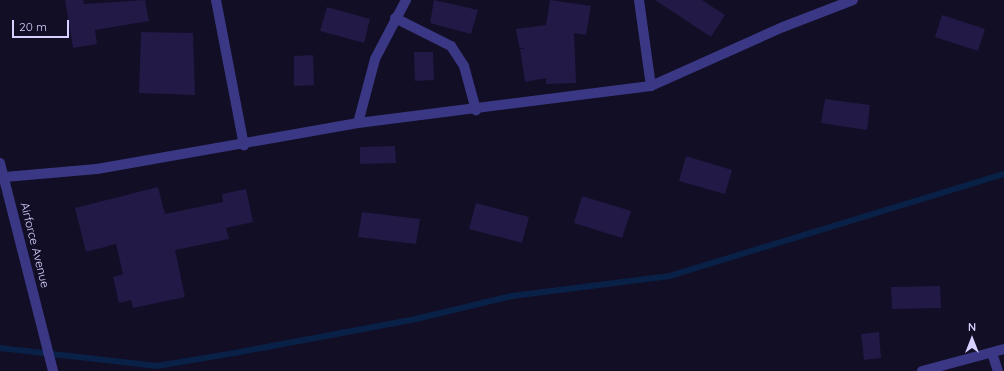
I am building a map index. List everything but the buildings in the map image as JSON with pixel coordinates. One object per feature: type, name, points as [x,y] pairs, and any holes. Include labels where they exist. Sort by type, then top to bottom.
[{"type":"street","points":[[216,0],[244,145]]},
{"type":"street","points":[[358,123],[375,58],[395,18],[406,0]]},
{"type":"street","points":[[639,0],[650,86]]},
{"type":"street","points":[[5,177],[97,169],[244,145],[358,123],[476,110],[650,86],[783,27],[853,0]]},
{"type":"street","points":[[395,18],[451,46],[464,66],[476,110]]},
{"type":"street","name":"Airforce Avenue","points":[[0,164],[5,177],[52,371]]},
{"type":"street","points":[[922,371],[1004,349]]},
{"type":"street","points":[[992,353],[998,371]]},
{"type":"waterway","points":[[0,348],[157,366],[235,353],[416,319],[512,296],[670,276],[1004,174]]}]
